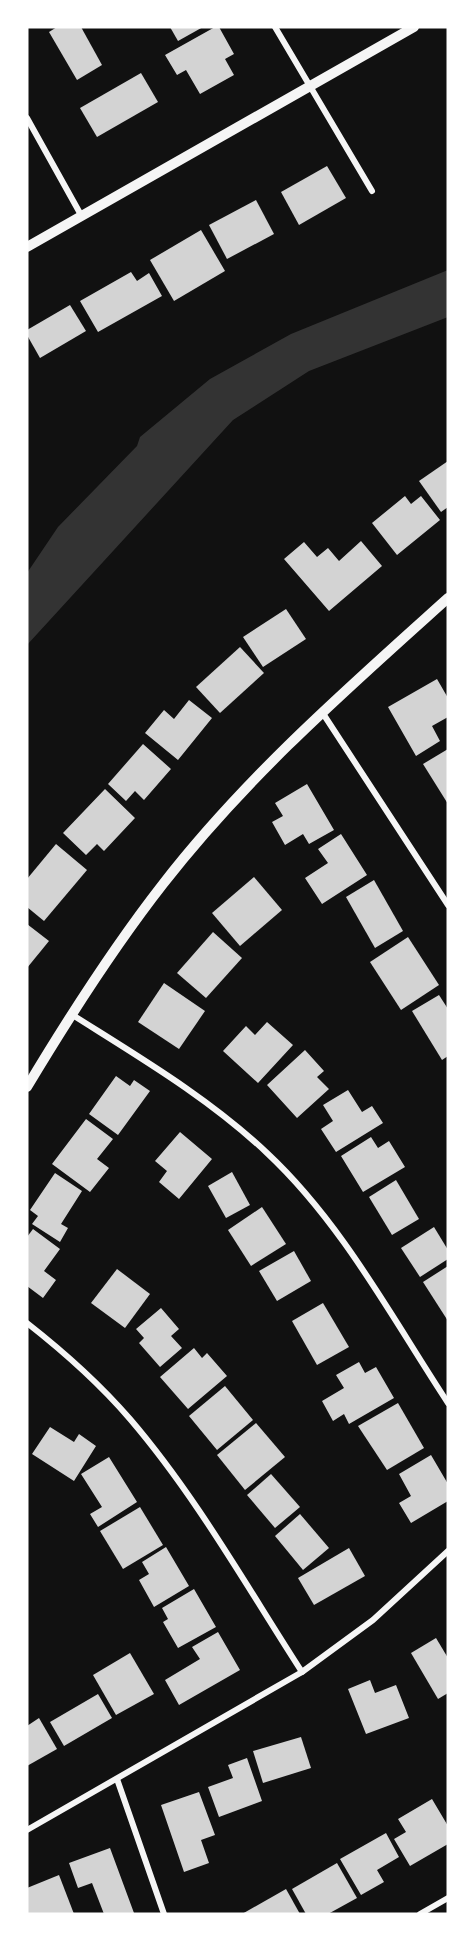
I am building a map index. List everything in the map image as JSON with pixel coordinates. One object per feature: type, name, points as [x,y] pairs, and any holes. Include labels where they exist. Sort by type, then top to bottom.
[{"type":"street","points":[[275,27],[372,191]]},
{"type":"street","points":[[27,247],[414,27]]},
{"type":"street","points":[[27,118],[81,215]]},
{"type":"street","points":[[27,1087],[71,1014],[164,882],[281,751],[448,598]]},
{"type":"street","points":[[322,712],[448,905]]},
{"type":"street","points":[[71,1014],[220,1112],[268,1154],[312,1201],[350,1251],[448,1403]]},
{"type":"street","points":[[27,1323],[96,1382],[150,1443],[189,1497],[302,1672]]},
{"type":"street","points":[[27,1830],[302,1672],[373,1620],[448,1551]]},
{"type":"street","points":[[117,1779],[164,1914]]},
{"type":"street","points":[[420,1914],[448,1898]]},
{"type":"shaded area","points":[[448,270],[448,317],[309,371],[233,420],[27,645],[27,573],[58,527],[137,446],[140,437],[210,379],[291,334]]},
{"type":"building","points":[[57,27],[81,27],[102,65],[77,80],[49,32]]},
{"type":"building","points":[[170,27],[203,27],[178,41]]},
{"type":"building","points":[[215,27],[219,27],[234,54],[225,59],[234,75],[200,94],[186,70],[177,75],[165,55]]},
{"type":"building","points":[[141,73],[158,102],[97,137],[80,108]]},
{"type":"building","points":[[327,166],[346,198],[299,225],[281,192]]},
{"type":"building","points":[[256,200],[274,234],[227,259],[209,225]]},
{"type":"building","points":[[201,230],[225,271],[174,301],[150,260]]},
{"type":"building","points":[[131,272],[137,281],[149,273],[162,296],[98,332],[80,301]]},
{"type":"building","points":[[70,305],[86,331],[40,358],[27,335],[27,330]]},
{"type":"building","points":[[448,461],[448,507],[441,512],[419,481]]},
{"type":"building","points":[[405,496],[411,504],[421,496],[440,520],[397,555],[372,523]]},
{"type":"building","points":[[361,541],[382,566],[329,611],[284,559],[304,542],[317,557],[328,548],[339,561]]},
{"type":"building","points":[[286,609],[306,639],[263,667],[243,637]]},
{"type":"building","points":[[240,647],[264,673],[220,713],[196,687]]},
{"type":"building","points":[[437,679],[448,698],[448,717],[432,726],[440,741],[416,756],[388,707]]},
{"type":"building","points":[[189,700],[212,718],[178,760],[145,733],[164,710],[174,719]]},
{"type":"building","points":[[143,744],[171,769],[144,800],[135,791],[126,801],[108,784]]},
{"type":"building","points":[[448,749],[448,804],[423,764]]},
{"type":"building","points":[[307,784],[334,830],[309,844],[303,834],[285,845],[272,822],[283,816],[275,803]]},
{"type":"building","points":[[105,789],[135,818],[104,851],[97,844],[86,855],[63,833]]},
{"type":"building","points":[[341,834],[367,875],[322,904],[305,878],[328,863],[318,849]]},
{"type":"building","points":[[56,844],[87,870],[44,921],[27,907],[27,879]]},
{"type":"building","points":[[254,877],[282,910],[240,946],[212,913]]},
{"type":"building","points":[[374,880],[403,931],[375,948],[346,897]]},
{"type":"building","points":[[27,924],[49,941],[27,968]]},
{"type":"building","points":[[213,932],[242,958],[206,998],[177,973]]},
{"type":"building","points":[[408,937],[439,985],[401,1010],[370,962]]},
{"type":"building","points":[[164,983],[205,1011],[179,1049],[138,1022]]},
{"type":"building","points":[[439,995],[448,1009],[448,1056],[442,1060],[412,1011]]},
{"type":"building","points":[[267,1022],[293,1045],[258,1083],[223,1051],[246,1026],[255,1035]]},
{"type":"building","points":[[305,1050],[324,1071],[317,1077],[329,1089],[297,1118],[267,1085]]},
{"type":"building","points":[[116,1076],[130,1086],[134,1080],[150,1091],[118,1135],[89,1114]]},
{"type":"building","points":[[348,1090],[362,1112],[372,1106],[383,1123],[336,1152],[321,1129],[333,1121],[323,1105]]},
{"type":"building","points":[[86,1119],[113,1139],[97,1159],[109,1168],[90,1192],[52,1164]]},
{"type":"building","points":[[180,1132],[212,1159],[179,1199],[159,1182],[167,1171],[155,1161]]},
{"type":"building","points":[[371,1137],[378,1148],[389,1141],[405,1167],[363,1192],[341,1156]]},
{"type":"building","points":[[232,1172],[250,1205],[226,1218],[208,1186]]},
{"type":"building","points":[[55,1173],[82,1191],[61,1224],[68,1228],[60,1242],[32,1224],[38,1216],[30,1210]]},
{"type":"building","points":[[396,1180],[419,1219],[392,1235],[369,1197]]},
{"type":"building","points":[[262,1207],[286,1244],[251,1266],[228,1230]]},
{"type":"building","points":[[434,1227],[448,1250],[448,1259],[420,1277],[401,1248]]},
{"type":"building","points":[[33,1229],[60,1249],[44,1271],[56,1280],[43,1298],[27,1286],[27,1237]]},
{"type":"building","points":[[294,1251],[311,1281],[277,1301],[259,1271]]},
{"type":"building","points":[[448,1266],[448,1321],[423,1282]]},
{"type":"building","points":[[117,1269],[150,1294],[125,1328],[91,1303]]},
{"type":"building","points":[[323,1303],[349,1347],[317,1365],[292,1321]]},
{"type":"building","points":[[161,1308],[179,1329],[171,1336],[182,1348],[160,1367],[139,1343],[144,1338],[136,1329]]},
{"type":"building","points":[[194,1348],[202,1358],[207,1353],[227,1376],[188,1409],[160,1377]]},
{"type":"building","points":[[359,1362],[365,1373],[376,1367],[394,1398],[349,1424],[344,1414],[333,1421],[322,1401],[344,1388],[336,1375]]},
{"type":"building","points":[[225,1386],[253,1420],[217,1450],[189,1416]]},
{"type":"building","points":[[398,1403],[424,1448],[387,1470],[358,1426]]},
{"type":"building","points":[[256,1423],[285,1457],[245,1490],[217,1455]]},
{"type":"building","points":[[50,1427],[74,1442],[79,1434],[96,1446],[74,1481],[32,1454]]},
{"type":"building","points":[[431,1455],[448,1484],[448,1501],[411,1523],[399,1503],[411,1496],[399,1474]]},
{"type":"building","points":[[109,1457],[137,1502],[98,1527],[90,1514],[102,1507],[81,1474]]},
{"type":"building","points":[[271,1474],[300,1507],[275,1528],[247,1495]]},
{"type":"building","points":[[140,1507],[163,1545],[123,1569],[100,1531]]},
{"type":"building","points":[[300,1514],[329,1548],[303,1570],[275,1536]]},
{"type":"building","points":[[166,1547],[189,1586],[154,1607],[139,1580],[149,1574],[142,1562]]},
{"type":"building","points":[[349,1548],[365,1576],[314,1605],[298,1578]]},
{"type":"building","points":[[194,1589],[216,1627],[178,1648],[163,1622],[168,1619],[162,1608]]},
{"type":"building","points":[[218,1632],[240,1670],[179,1705],[165,1680],[200,1659],[192,1647]]},
{"type":"building","points":[[436,1638],[448,1658],[448,1693],[438,1699],[411,1653]]},
{"type":"building","points":[[130,1653],[154,1694],[116,1715],[93,1675]]},
{"type":"building","points":[[370,1680],[375,1693],[396,1685],[409,1718],[366,1734],[348,1689]]},
{"type":"building","points":[[98,1694],[112,1718],[64,1746],[50,1722]]},
{"type":"building","points":[[39,1718],[57,1749],[27,1766],[27,1726]]},
{"type":"building","points":[[301,1737],[311,1768],[263,1783],[253,1751]]},
{"type":"building","points":[[247,1758],[262,1801],[219,1817],[208,1787],[233,1778],[228,1765]]},
{"type":"building","points":[[199,1792],[215,1835],[201,1840],[209,1863],[184,1872],[161,1805]]},
{"type":"building","points":[[432,1799],[448,1826],[448,1844],[410,1866],[394,1839],[406,1832],[398,1819]]},
{"type":"building","points":[[386,1833],[399,1857],[377,1870],[384,1882],[361,1895],[340,1859]]},
{"type":"building","points":[[110,1848],[134,1913],[104,1914],[92,1883],[78,1888],[69,1863]]},
{"type":"building","points":[[337,1863],[357,1898],[328,1914],[306,1914],[292,1889]]},
{"type":"building","points":[[59,1875],[74,1914],[27,1914],[27,1888]]},
{"type":"building","points":[[286,1889],[300,1914],[242,1914]]}]
